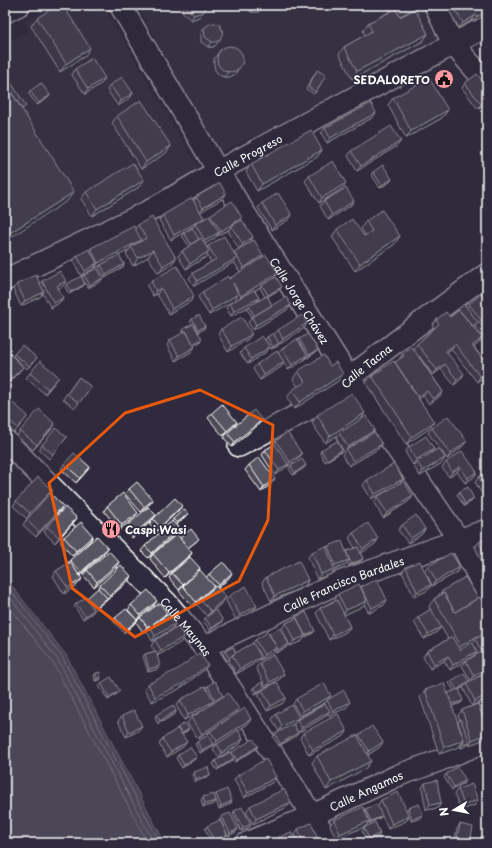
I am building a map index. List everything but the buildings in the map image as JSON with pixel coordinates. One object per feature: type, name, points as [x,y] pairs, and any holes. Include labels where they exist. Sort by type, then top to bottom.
[{"type":"street","points":[[5,12],[18,5]]},
{"type":"street","name":"Calle Jorge Chávez","points":[[120,5],[218,171],[349,378],[459,540],[487,592]]},
{"type":"street","points":[[435,5],[453,44],[487,83]]},
{"type":"street","name":"Calle Progreso","points":[[5,280],[150,211],[218,171],[487,26]]},
{"type":"street","name":"Calle Tacna","points":[[239,446],[339,392],[349,378],[487,274]]},
{"type":"street","name":"Calle Maynas","points":[[5,440],[167,603],[204,647],[330,843]]},
{"type":"street","name":"Calle Francisco Bardales","points":[[204,647],[340,582],[487,530]]},
{"type":"street","name":"Calle Angamos","points":[[247,843],[313,815],[399,775],[487,741]]},
{"type":"highlighted area","points":[[200,390],[273,425],[268,520],[239,581],[135,637],[72,588],[49,483],[125,413]]},
{"type":"shaded area","points":[[55,5],[103,5],[200,170],[5,272],[5,43],[29,30],[24,22]]},
{"type":"shaded area","points":[[137,5],[424,5],[443,43],[335,101],[217,153]]},
{"type":"water","points":[[5,577],[66,655],[165,843],[5,843]]},
{"type":"place","name":"SEDALORETO","points":[[444,79]]},
{"type":"place","name":"Caspi Wasi","points":[[111,529]]}]
